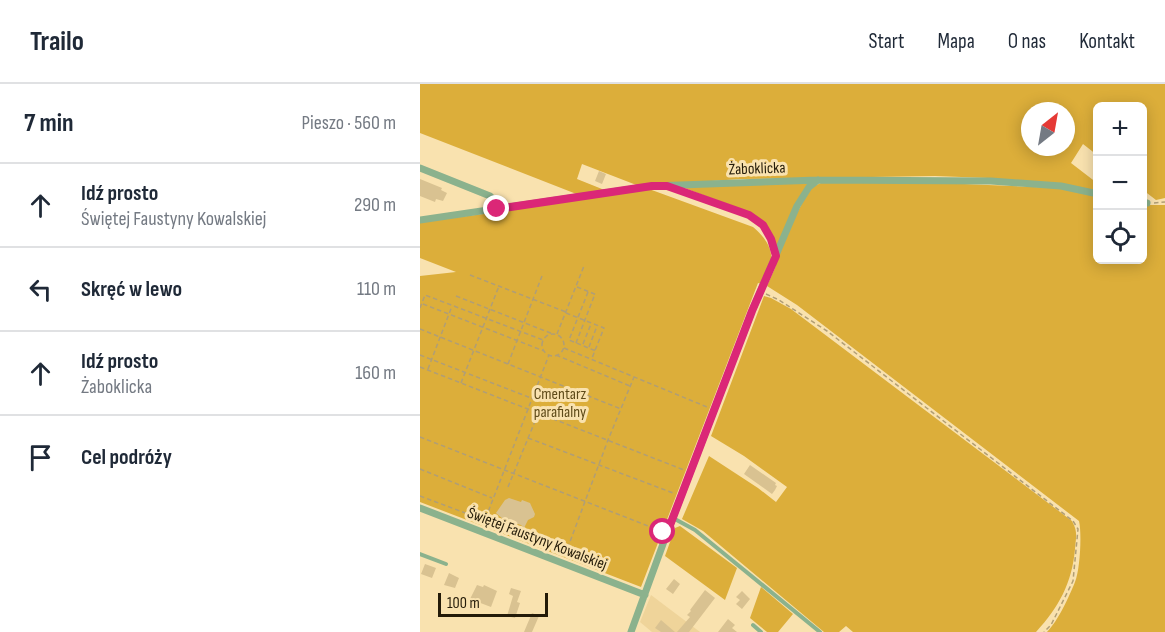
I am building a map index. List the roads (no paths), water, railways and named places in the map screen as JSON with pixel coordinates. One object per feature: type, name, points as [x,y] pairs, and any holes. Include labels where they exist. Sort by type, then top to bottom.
[{"type":"street","points":[[420,168],[489,196],[493,199],[497,209]]},
{"type":"street","points":[[631,632],[752,311],[797,206],[809,187],[818,180]]},
{"type":"street","name":"Żaboklicka","points":[[420,220],[652,186],[818,180],[991,181],[1061,186],[1093,193]]},
{"type":"street","name":"Świętej Faustyny Kowalskiej","points":[[420,508],[645,595]]},
{"type":"lane","points":[[667,186],[749,215],[763,225],[771,239],[776,256]]},
{"type":"lane","points":[[673,518],[695,530],[820,632]]},
{"type":"lane","points":[[420,554],[446,564]]},
{"type":"lane","points":[[753,625],[761,632]]},
{"type":"park label","name":"Cmentarz parafialny","points":[[560,403]]}]
